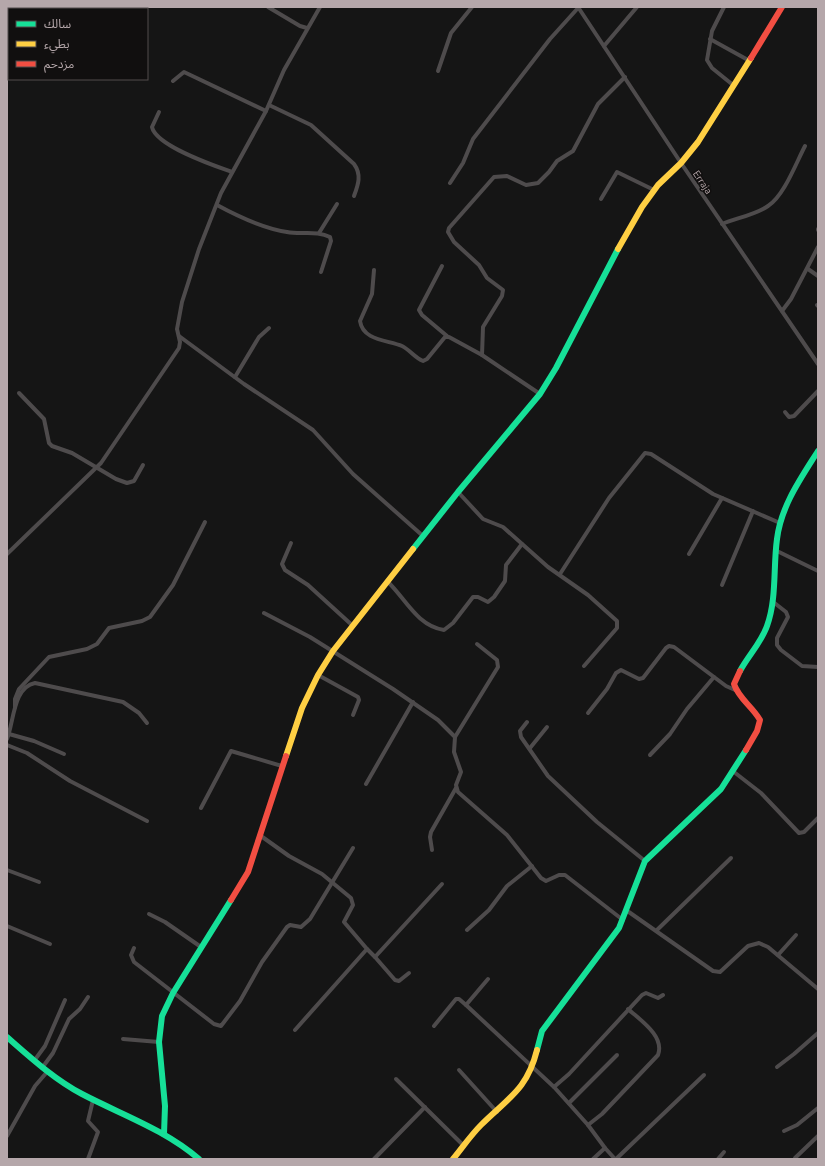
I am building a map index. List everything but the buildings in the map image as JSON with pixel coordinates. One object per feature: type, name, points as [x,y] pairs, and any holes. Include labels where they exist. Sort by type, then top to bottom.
[{"type":"street","points":[[268,7],[300,26],[307,28]]},
{"type":"street","points":[[7,554],[107,456],[179,348],[178,318],[182,302],[199,249],[217,205],[232,172],[269,105],[277,83],[320,7]]},
{"type":"street","points":[[438,70],[452,33],[472,7]]},
{"type":"street","points":[[450,183],[463,163],[473,139],[550,38],[578,7]]},
{"type":"street","name":"Erraja","points":[[578,7],[722,224],[818,364]]},
{"type":"street","points":[[604,46],[637,7]]},
{"type":"street","points":[[724,7],[710,39],[707,62],[733,85]]},
{"type":"street","points":[[164,1134],[165,1106],[159,1042],[162,1016],[173,993],[243,882],[261,836],[282,766],[302,708],[318,675],[333,652],[423,536],[540,394],[556,368],[626,234],[654,190],[681,163],[698,142],[782,7]]},
{"type":"street","points":[[710,39],[748,60]]},
{"type":"street","points":[[173,81],[184,72],[266,111]]},
{"type":"street","points":[[482,355],[483,327],[502,296],[503,290],[487,278],[478,264],[454,242],[448,234],[449,228],[494,178],[507,176],[522,184],[530,185],[542,180],[557,161],[573,151],[598,104],[625,77]]},
{"type":"street","points":[[269,105],[311,125],[354,164],[359,178],[354,196]]},
{"type":"street","points":[[159,112],[152,127],[154,132],[159,137],[179,150],[209,164],[232,172]]},
{"type":"street","points":[[722,224],[764,209],[773,203],[783,190],[805,146]]},
{"type":"street","points":[[601,199],[617,172],[654,190]]},
{"type":"street","points":[[319,233],[337,204]]},
{"type":"street","points":[[217,205],[245,220],[281,231],[319,233],[330,237],[331,241],[321,272]]},
{"type":"street","points":[[782,311],[808,269],[818,247]]},
{"type":"street","points":[[442,266],[419,310],[447,336],[482,355],[540,394]]},
{"type":"street","points":[[808,269],[818,276]]},
{"type":"street","points":[[374,270],[372,294],[360,322],[364,330],[376,339],[401,346],[423,361],[427,359],[447,336]]},
{"type":"street","points":[[235,377],[259,337],[269,328]]},
{"type":"street","points":[[179,336],[235,377],[313,430],[353,474],[423,536]]},
{"type":"street","points":[[785,412],[789,417],[794,416],[818,391]]},
{"type":"street","points":[[19,393],[44,419],[49,443],[59,450],[72,453],[116,479],[131,483],[143,465]]},
{"type":"street","points":[[735,690],[735,679],[766,628],[775,583],[780,523],[791,498],[818,450]]},
{"type":"street","points":[[560,574],[609,498],[645,453],[652,454],[693,482],[722,498],[780,523]]},
{"type":"street","points":[[458,492],[484,519],[500,525],[548,567],[560,574],[613,616],[618,623],[617,628],[584,666]]},
{"type":"street","points":[[689,554],[722,498]]},
{"type":"street","points":[[722,585],[752,511]]},
{"type":"street","points":[[7,739],[15,707],[15,699],[19,689],[49,657],[87,649],[96,644],[109,628],[150,618],[174,585],[205,522]]},
{"type":"street","points":[[291,543],[282,564],[285,570],[308,585],[353,626]]},
{"type":"street","points":[[388,582],[396,590],[406,605],[417,615],[440,629],[448,629],[473,597],[478,597],[488,602],[494,597],[506,580],[508,562],[522,544]]},
{"type":"street","points":[[777,551],[818,571]]},
{"type":"street","points":[[772,601],[786,612],[788,617],[776,641],[779,648],[802,666],[808,668],[818,667]]},
{"type":"street","points":[[264,613],[296,628],[413,702],[438,720],[455,737]]},
{"type":"street","points":[[432,850],[430,841],[431,832],[456,788],[461,772],[454,752],[455,737],[498,668],[497,660],[477,644]]},
{"type":"street","points":[[453,1159],[480,1126],[497,1112],[518,1091],[533,1067],[542,1031],[619,928],[645,861],[661,844],[721,790],[734,772],[758,731],[760,720],[753,708],[735,690],[714,677],[674,647],[669,646],[643,678],[639,679],[621,670],[616,673],[607,689],[588,713]]},
{"type":"street","points":[[318,675],[358,697],[359,700],[353,715]]},
{"type":"street","points":[[650,755],[670,734],[686,708],[714,677]]},
{"type":"street","points":[[15,707],[25,688],[35,683],[123,702],[139,713],[147,723]]},
{"type":"street","points":[[366,784],[413,702]]},
{"type":"street","points":[[527,722],[519,733],[548,776],[606,831],[645,861]]},
{"type":"street","points":[[530,748],[547,727]]},
{"type":"street","points":[[9,734],[34,741],[64,754]]},
{"type":"street","points":[[7,745],[32,755],[70,781],[147,821]]},
{"type":"street","points":[[201,808],[231,751],[282,766]]},
{"type":"street","points":[[734,772],[761,793],[799,833],[804,832],[818,818]]},
{"type":"street","points":[[456,788],[458,792],[507,835],[541,878],[546,881],[559,875],[568,877],[622,920]]},
{"type":"street","points":[[261,836],[289,856],[322,874],[353,901],[344,922],[366,949],[395,980],[399,981],[408,973]]},
{"type":"street","points":[[134,948],[131,955],[132,960],[173,993],[217,1025],[223,1025],[240,1001],[262,962],[279,937],[288,925],[301,927],[306,923],[319,906],[353,848]]},
{"type":"street","points":[[657,930],[731,858]]},
{"type":"street","points":[[467,930],[489,910],[507,886],[532,866]]},
{"type":"street","points":[[7,870],[39,882]]},
{"type":"street","points":[[375,957],[442,884]]},
{"type":"street","points":[[626,910],[717,972],[723,969],[748,946],[756,943],[763,944],[818,989]]},
{"type":"street","points":[[149,914],[165,922],[201,947]]},
{"type":"street","points":[[7,926],[50,944]]},
{"type":"street","points":[[778,956],[796,935]]},
{"type":"street","points":[[295,1030],[366,949]]},
{"type":"street","points":[[466,1005],[488,979]]},
{"type":"street","points":[[554,1087],[569,1074],[644,993],[658,998],[663,996]]},
{"type":"street","points":[[7,1136],[45,1070],[69,1019],[80,1009],[88,997]]},
{"type":"street","points":[[434,1026],[456,999],[459,999],[554,1087],[588,1125],[615,1159],[704,1075]]},
{"type":"street","points":[[34,1061],[45,1046],[65,1000]]},
{"type":"street","points":[[588,1125],[602,1114],[658,1055],[660,1048],[654,1035],[645,1023],[628,1009]]},
{"type":"street","points":[[776,1067],[818,1033]]},
{"type":"street","points":[[7,1036],[61,1083],[164,1134],[197,1158]]},
{"type":"street","points":[[123,1039],[159,1042]]},
{"type":"street","points":[[568,1103],[617,1055]]},
{"type":"street","points":[[459,1070],[497,1112]]},
{"type":"street","points":[[396,1079],[463,1145]]},
{"type":"street","points":[[88,1159],[98,1132],[88,1121],[93,1100]]},
{"type":"street","points":[[374,1159],[425,1107]]},
{"type":"street","points":[[784,1131],[797,1125],[818,1108]]},
{"type":"street","points":[[795,1158],[818,1136]]},
{"type":"street","points":[[593,1159],[605,1148]]},
{"type":"street","points":[[718,1159],[724,1152]]},
{"type":"traffic: fast","points":[[413,549],[458,492],[540,394],[556,368],[618,249]]},
{"type":"traffic: fast","points":[[740,671],[767,626],[774,594],[777,539],[783,515],[793,493],[818,451]]},
{"type":"traffic: fast","points":[[537,1050],[542,1031],[619,928],[645,861],[721,789],[746,750]]},
{"type":"traffic: fast","points":[[164,1134],[165,1106],[159,1042],[162,1016],[173,993],[231,900]]},
{"type":"traffic: fast","points":[[7,1037],[62,1082],[97,1102],[172,1139],[199,1159]]},
{"type":"traffic: slow","points":[[618,249],[642,207],[658,185],[681,163],[698,142],[751,58]]},
{"type":"traffic: slow","points":[[286,756],[302,708],[318,675],[333,651],[413,549]]},
{"type":"traffic: slow","points":[[453,1159],[477,1129],[508,1100],[522,1084],[533,1064],[537,1050]]},
{"type":"traffic: jam","points":[[751,58],[782,7]]},
{"type":"traffic: jam","points":[[740,671],[734,684],[736,689],[760,720],[757,731],[746,750]]},
{"type":"traffic: jam","points":[[231,900],[248,872],[286,756]]}]
